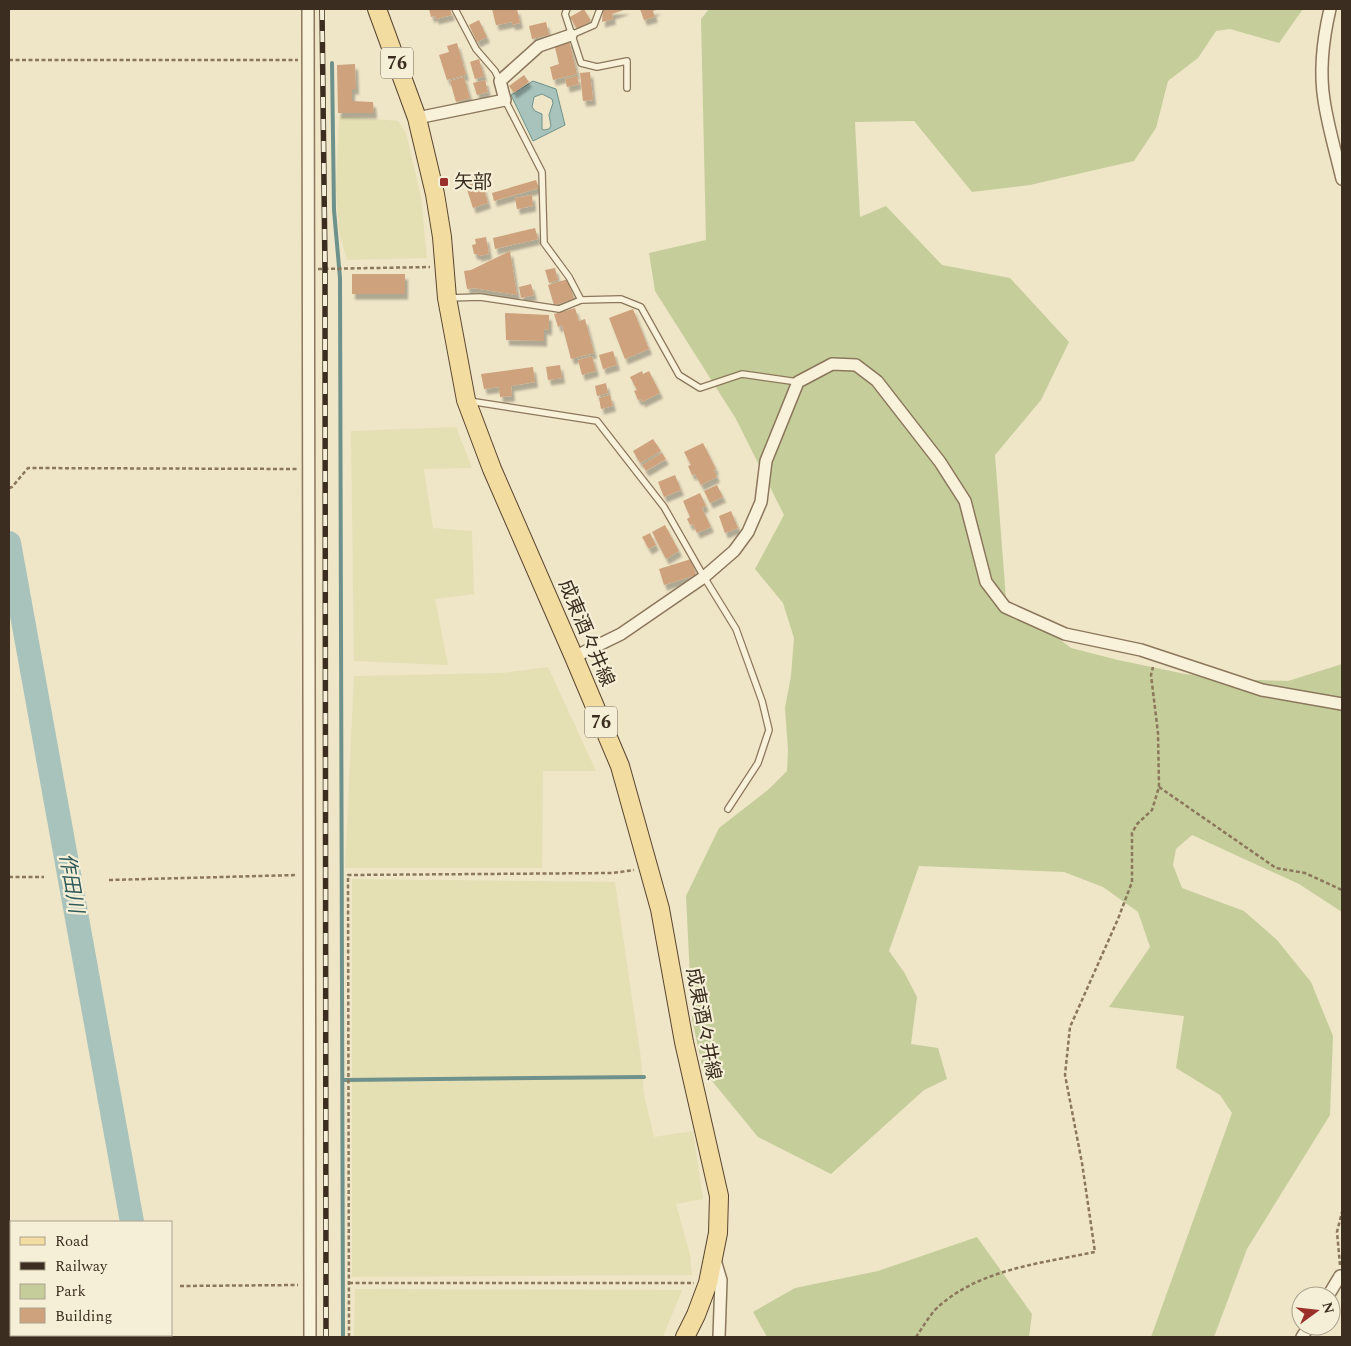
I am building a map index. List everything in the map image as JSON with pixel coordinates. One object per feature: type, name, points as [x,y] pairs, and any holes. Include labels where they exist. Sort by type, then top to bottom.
[{"type":"main road","name":"成東酒々井線","points":[[377,9],[417,118],[435,194],[442,237],[447,298],[466,400],[492,469],[620,766],[660,909],[684,1042],[719,1196],[718,1233],[708,1283],[685,1337]]},
{"type":"street","points":[[308,9],[310,60],[308,875],[310,1337]]},
{"type":"street","points":[[1330,9],[1323,41],[1321,73],[1324,100],[1342,179]]},
{"type":"street","points":[[417,118],[506,100],[500,81],[531,51],[539,46],[571,35]]},
{"type":"street","points":[[574,657],[621,634],[704,577],[734,551],[748,532],[761,502],[766,461],[798,382],[832,364],[856,365],[877,382],[940,462],[965,501],[986,582],[1005,607],[1065,634],[1141,650],[1262,690],[1342,704]]},
{"type":"street","points":[[713,1255],[721,1280],[719,1337]]},
{"type":"street","points":[[1334,1286],[1340,1276]]},
{"type":"lane","points":[[455,9],[476,49],[495,71],[500,81]]},
{"type":"lane","points":[[566,9],[565,14],[581,63],[597,67],[627,62],[627,88]]},
{"type":"lane","points":[[571,35],[594,26],[600,9]]},
{"type":"lane","points":[[506,100],[542,172],[544,243],[569,277],[581,300]]},
{"type":"lane","points":[[447,298],[480,297],[559,309],[581,300],[621,299],[641,307],[679,375],[700,388],[742,374],[798,382]]},
{"type":"lane","points":[[466,400],[597,421],[664,507],[736,629],[762,701],[769,730],[758,763],[728,809]]},
{"type":"path","points":[[9,60],[310,60]]},
{"type":"path","points":[[309,270],[444,267]]},
{"type":"path","points":[[9,488],[28,468],[309,469]]},
{"type":"path","points":[[916,1337],[938,1307],[971,1284],[1009,1270],[1094,1252],[1082,1163],[1065,1074],[1070,1027],[1095,967],[1118,919],[1132,882],[1132,833],[1137,824],[1152,810],[1159,787],[1158,733],[1151,674],[1156,655]]},
{"type":"path","points":[[1159,787],[1276,868],[1305,873],[1342,890]]},
{"type":"path","points":[[349,1337],[348,875],[613,873],[648,869]]},
{"type":"path","points":[[109,880],[308,875]]},
{"type":"path","points":[[9,877],[44,876]]},
{"type":"path","points":[[1340,1276],[1337,1232],[1342,1212]]},
{"type":"path","points":[[349,1283],[708,1283]]},
{"type":"path","points":[[180,1286],[310,1285]]},
{"type":"shaded area","points":[[339,116],[398,121],[406,133],[421,197],[427,258],[347,260],[339,231],[336,189]]},
{"type":"shaded area","points":[[456,427],[472,468],[424,469],[433,528],[472,531],[474,594],[435,599],[448,665],[354,661],[351,431]]},
{"type":"shaded area","points":[[548,667],[596,771],[543,771],[542,868],[345,868],[354,676],[502,673]]},
{"type":"shaded area","points":[[352,879],[615,882],[641,1059],[644,1094],[654,1137],[693,1131],[703,1199],[676,1204],[690,1255],[692,1275],[352,1277]]},
{"type":"shaded area","points":[[355,1289],[682,1290],[663,1337],[354,1337]]},
{"type":"green space","points":[[709,9],[1303,9],[1279,43],[1230,29],[1216,31],[1198,58],[1168,81],[1156,128],[1134,161],[1030,185],[972,192],[914,121],[855,122],[860,217],[886,206],[942,265],[1010,278],[1069,342],[1041,400],[995,455],[1006,599],[1071,648],[1185,674],[1225,679],[1288,681],[1342,664],[1342,912],[1299,884],[1192,835],[1176,849],[1173,865],[1182,888],[1244,911],[1277,940],[1311,982],[1333,1036],[1330,1115],[1247,1249],[1214,1337],[1151,1337],[1232,1113],[1220,1095],[1176,1068],[1184,1016],[1109,1007],[1150,947],[1138,912],[1103,887],[1064,872],[919,866],[889,951],[904,972],[917,997],[911,1044],[938,1048],[947,1079],[924,1090],[831,1174],[758,1137],[703,1070],[692,1019],[686,896],[719,828],[769,789],[787,771],[788,750],[785,708],[791,676],[794,638],[783,603],[755,569],[784,515],[736,419],[655,291],[649,253],[706,240],[701,19]]},
{"type":"green space","points":[[977,1237],[1032,1314],[1029,1337],[767,1337],[753,1312],[795,1288],[878,1271]]},
{"type":"water","points":[[533,81],[556,89],[565,125],[533,141],[511,95]],"holes":[[[542,94],[552,99],[553,103],[549,115],[551,126],[549,129],[544,130],[542,129],[542,114],[535,111],[532,107],[534,97]]]},
{"type":"building","points":[[429,9],[450,9],[452,15],[436,19],[435,16],[431,17]]},
{"type":"building","points":[[492,9],[517,9],[520,23],[512,25],[512,22],[496,25]]},
{"type":"building","points":[[584,9],[591,21],[577,29],[570,17]]},
{"type":"building","points":[[603,9],[627,9],[612,14],[613,19],[602,22]]},
{"type":"building","points":[[640,9],[659,9],[653,11],[655,17],[644,20]]},
{"type":"building","points":[[479,20],[487,37],[477,42],[469,25]]},
{"type":"building","points":[[546,22],[549,35],[532,39],[529,26]]},
{"type":"building","points":[[569,40],[577,74],[553,80],[550,67],[559,64],[554,43]]},
{"type":"building","points":[[457,43],[466,75],[447,80],[439,55],[449,52],[447,46]]},
{"type":"building","points":[[479,59],[484,76],[475,79],[470,62]]},
{"type":"building","points":[[355,64],[356,89],[352,89],[352,101],[373,102],[374,113],[338,113],[337,65]]},
{"type":"building","points":[[590,72],[593,100],[583,101],[580,73]]},
{"type":"building","points":[[524,75],[529,82],[514,93],[509,86]]},
{"type":"building","points":[[577,76],[579,84],[567,87],[565,79]]},
{"type":"building","points":[[464,77],[470,98],[456,102],[450,81]]},
{"type":"building","points":[[485,80],[488,92],[477,95],[473,83]]},
{"type":"building","points":[[479,173],[488,203],[473,208],[465,183],[473,180],[471,175]]},
{"type":"building","points":[[536,180],[539,188],[494,201],[492,193]]},
{"type":"building","points":[[532,195],[533,206],[517,209],[515,198]]},
{"type":"building","points":[[535,228],[538,239],[495,249],[493,238]]},
{"type":"building","points":[[486,237],[489,254],[478,256],[478,254],[474,254],[472,245],[476,244],[475,239]]},
{"type":"building","points":[[510,251],[517,295],[474,288],[467,289],[464,271],[471,270]]},
{"type":"building","points":[[555,268],[558,280],[549,283],[545,270]]},
{"type":"building","points":[[352,274],[405,274],[405,294],[352,294]]},
{"type":"building","points":[[568,279],[574,299],[554,305],[548,285]]},
{"type":"building","points":[[531,284],[534,295],[521,298],[519,287]]},
{"type":"building","points":[[575,308],[579,321],[585,319],[594,353],[571,359],[562,325],[558,327],[554,314]]},
{"type":"building","points":[[633,309],[649,349],[625,359],[609,318]]},
{"type":"building","points":[[505,313],[549,315],[549,330],[544,329],[544,341],[506,340]]},
{"type":"building","points":[[613,351],[617,365],[603,369],[599,355]]},
{"type":"building","points":[[592,356],[596,371],[582,375],[578,360]]},
{"type":"building","points":[[560,365],[562,378],[548,380],[546,367]]},
{"type":"building","points":[[533,367],[535,382],[511,386],[512,396],[500,397],[499,387],[484,389],[481,374]]},
{"type":"building","points":[[642,371],[643,374],[649,371],[660,393],[642,402],[641,399],[638,400],[634,391],[637,390],[630,377]]},
{"type":"building","points":[[606,383],[608,393],[597,396],[595,386]]},
{"type":"building","points":[[610,395],[613,406],[601,409],[599,398]]},
{"type":"building","points":[[653,439],[661,451],[640,463],[633,451]]},
{"type":"building","points":[[703,443],[716,469],[714,470],[717,477],[701,485],[695,474],[692,475],[688,466],[691,465],[684,452]]},
{"type":"building","points":[[662,453],[666,459],[646,471],[642,465]]},
{"type":"building","points":[[675,475],[681,490],[664,497],[658,482]]},
{"type":"building","points":[[717,485],[723,497],[710,503],[704,491]]},
{"type":"building","points":[[700,493],[706,506],[702,508],[711,527],[697,533],[693,524],[690,525],[687,519],[690,517],[683,501]]},
{"type":"building","points":[[731,511],[738,528],[725,533],[719,516]]},
{"type":"building","points":[[665,525],[679,551],[666,559],[652,532]]},
{"type":"building","points":[[650,533],[656,545],[649,549],[642,537]]},
{"type":"building","points":[[691,559],[696,575],[664,585],[659,569]]},
{"type":"waterway","points":[[332,63],[334,210],[340,278],[343,1337]]},
{"type":"waterway","name":"作田川","points":[[9,543],[132,1221]]},
{"type":"waterway","points":[[343,1080],[644,1077]]},
{"type":"railway","points":[[322,9],[325,269],[326,1337]]},
{"type":"place","name":"矢部","points":[[444,182]]}]
